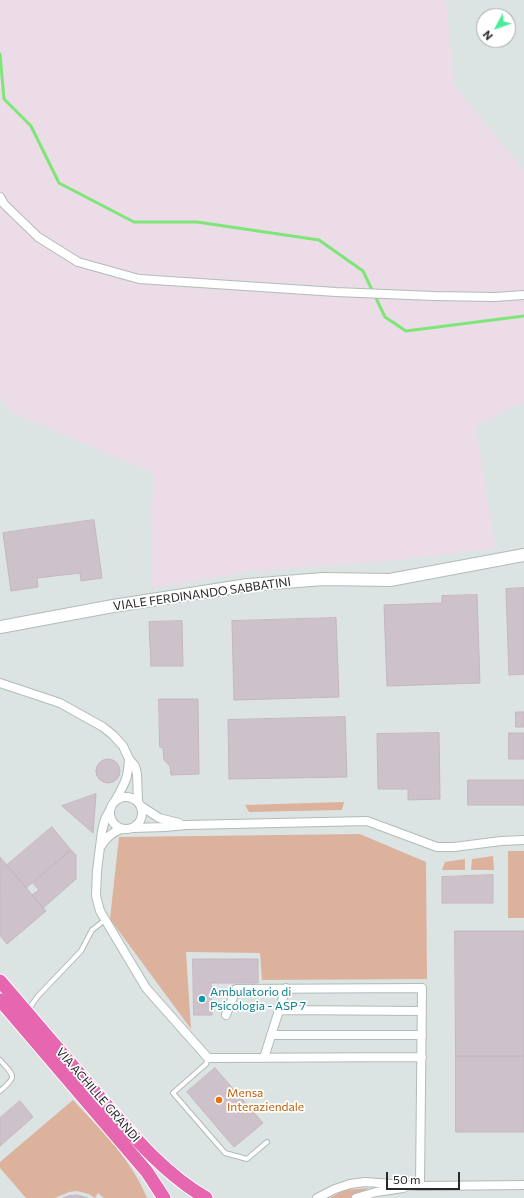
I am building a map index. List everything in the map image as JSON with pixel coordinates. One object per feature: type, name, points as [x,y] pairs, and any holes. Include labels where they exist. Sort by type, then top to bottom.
[{"type":"main road","name":"VIA ACHILLE GRANDI","points":[[0,981],[139,1143],[174,1176],[206,1198]]},
{"type":"main road","name":"VIA ACHILLE GRANDI","points":[[0,1000],[147,1172],[164,1198]]},
{"type":"street","points":[[0,197],[4,204],[38,237],[78,262],[139,279],[336,292],[495,297],[524,295]]},
{"type":"street","name":"VIALE FERDINANDO SABBATINI","points":[[0,627],[113,606],[248,585],[323,578],[390,580],[524,555]]},
{"type":"street","points":[[0,683],[60,703],[103,727],[113,735],[123,746],[129,759],[135,766],[137,774],[140,804],[143,811],[141,821],[133,828]]},
{"type":"street","points":[[129,759],[128,777],[105,819],[102,831],[97,870],[96,896],[100,911],[146,988],[208,1058],[422,1057]]},
{"type":"street","points":[[115,801],[124,796],[134,798],[159,818],[186,825]]},
{"type":"street","points":[[110,810],[113,823],[121,828],[128,829],[186,825],[368,822],[437,847],[454,847],[501,841],[524,840]]},
{"type":"street","points":[[100,848],[107,837],[121,828]]},
{"type":"street","points":[[264,1058],[286,988]]},
{"type":"street","points":[[226,1016],[236,989],[422,988],[420,1186]]},
{"type":"street","points":[[279,1010],[422,1011]]},
{"type":"street","points":[[271,1035],[422,1035]]},
{"type":"street","points":[[317,1198],[335,1189],[350,1184],[365,1182],[420,1186],[524,1185]]},
{"type":"street","points":[[356,1198],[376,1192],[420,1186]]},
{"type":"lane","points":[[26,1012],[38,996],[81,951],[92,930],[105,920]]},
{"type":"lane","points":[[208,1058],[206,1064],[173,1093],[225,1153],[247,1159],[267,1142]]},
{"type":"lane","points":[[0,1060],[12,1074],[11,1081],[0,1090]]},
{"type":"shaded area","points":[[446,0],[524,0],[524,171],[454,85]]},
{"type":"shaded area","points":[[0,397],[11,412],[153,473],[151,588],[247,572],[386,561],[496,549],[475,426],[524,402],[524,1198],[0,1198]]},
{"type":"shaded area","points":[[344,802],[342,810],[249,812],[245,805]]},
{"type":"shaded area","points":[[360,834],[426,862],[427,979],[262,980],[260,953],[186,952],[191,1029],[110,919],[119,837]]},
{"type":"shaded area","points":[[508,851],[524,851],[524,918],[508,918]]},
{"type":"shaded area","points":[[493,856],[494,870],[471,870],[472,859]]},
{"type":"shaded area","points":[[465,859],[465,870],[442,870],[445,862]]},
{"type":"shaded area","points":[[73,1100],[115,1146],[141,1184],[147,1198],[104,1198],[98,1193],[95,1198],[89,1194],[77,1191],[69,1192],[55,1198],[26,1198],[0,1168],[0,1162]]},
{"type":"shaded area","points":[[369,1188],[350,1198],[329,1198],[345,1190]]},
{"type":"building","points":[[94,520],[102,578],[81,581],[80,573],[37,578],[38,587],[11,591],[3,533]]},
{"type":"building","points":[[524,588],[524,674],[509,675],[506,589]]},
{"type":"building","points":[[477,595],[480,683],[387,686],[384,605],[442,603],[442,596]]},
{"type":"building","points":[[336,618],[339,697],[234,700],[232,621]]},
{"type":"building","points":[[182,621],[183,666],[151,666],[149,622]]},
{"type":"building","points":[[159,699],[198,699],[199,774],[171,775],[170,766],[164,760],[163,748],[160,747]]},
{"type":"building","points":[[516,712],[524,712],[524,727],[516,727]]},
{"type":"building","points":[[345,717],[347,777],[229,779],[228,720]]},
{"type":"building","points":[[439,733],[440,799],[408,800],[408,789],[378,789],[377,734]]},
{"type":"building","points":[[509,733],[524,733],[524,759],[509,759]]},
{"type":"building","points":[[108,759],[117,762],[120,771],[117,780],[108,783],[99,780],[96,771],[99,762]]},
{"type":"building","points":[[468,780],[524,780],[524,805],[468,805]]},
{"type":"building","points":[[96,794],[93,833],[62,806]]},
{"type":"building","points":[[52,827],[71,850],[26,888],[7,865]]},
{"type":"building","points":[[71,850],[76,855],[76,879],[43,908],[32,895],[39,890],[33,883]]},
{"type":"building","points":[[0,857],[46,911],[7,944],[0,935]]},
{"type":"building","points":[[493,875],[493,903],[442,903],[442,877]]},
{"type":"building","points":[[455,931],[524,931],[524,1056],[456,1056]]},
{"type":"building","name":"Ambulatorio di Psicologia - ASP 7","points":[[193,959],[258,959],[258,983],[211,983],[212,1015],[194,1015]]},
{"type":"building","points":[[456,1056],[524,1056],[524,1132],[456,1132]]},
{"type":"building","name":"Mensa Interaziendale","points":[[215,1068],[263,1123],[234,1147],[187,1092]]},
{"type":"building","points":[[20,1101],[33,1117],[0,1146],[0,1118]]},
{"type":"building","points":[[77,1195],[88,1198],[63,1198],[68,1196]]},
{"type":"waterway","points":[[0,54],[4,99],[31,126],[59,183],[134,222],[197,222],[319,240],[363,271],[385,317],[406,331],[524,316]]},
{"type":"place","name":"Ambulatorio di Psicologia - ASP 7","points":[[202,999]]},
{"type":"place","name":"Mensa Interaziendale","points":[[219,1100]]}]
